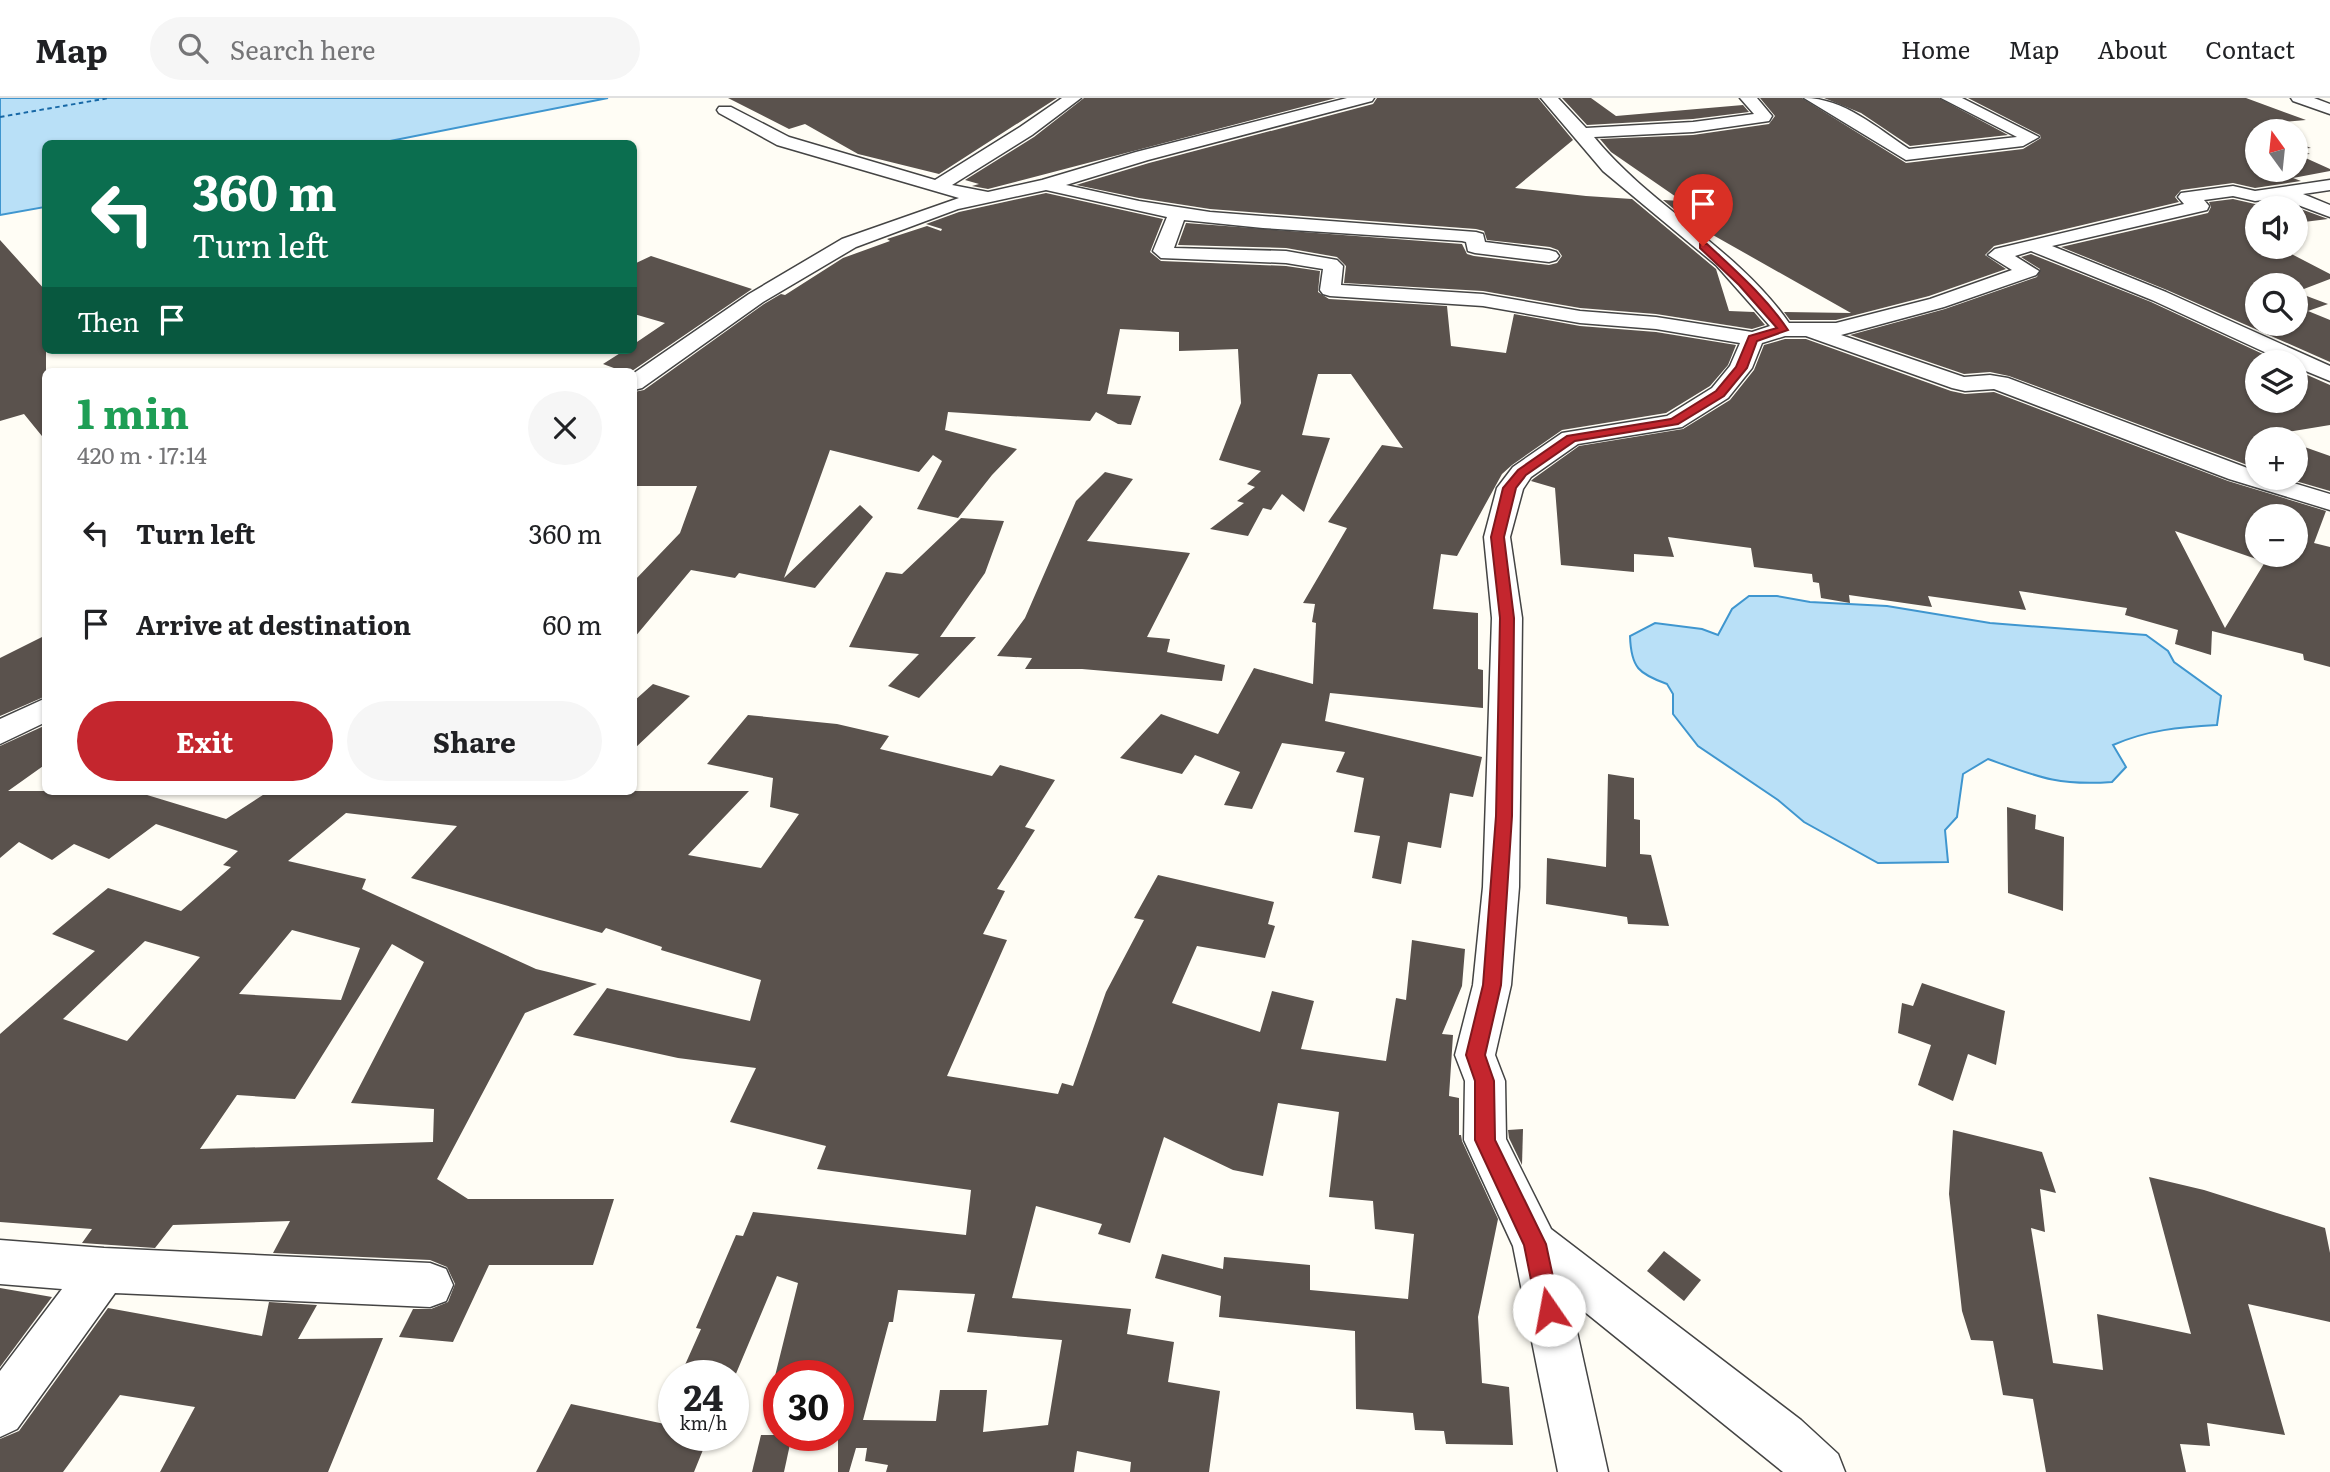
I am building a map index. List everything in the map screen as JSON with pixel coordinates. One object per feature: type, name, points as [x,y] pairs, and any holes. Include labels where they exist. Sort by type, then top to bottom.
[{"type":"street","points":[[937,186],[1026,131],[1073,98]]},
{"type":"street","points":[[637,381],[755,298],[849,243],[953,205],[1046,185],[1142,156],[1366,98]]},
{"type":"street","points":[[1549,98],[1609,167],[1723,261],[1772,313],[1793,330],[1960,383],[2000,383],[2238,474],[2330,502]]},
{"type":"street","points":[[1749,99],[1774,98]]},
{"type":"street","points":[[1812,98],[1855,120],[1906,155],[2032,139],[1949,98]]},
{"type":"street","points":[[2299,98],[2330,109]]},
{"type":"street","points":[[1582,133],[1693,127],[1763,118],[1749,99]]},
{"type":"street","points":[[725,110],[783,141],[937,186],[985,197]]},
{"type":"street","points":[[1046,185],[1108,202],[1178,214],[1462,235],[1476,238],[1475,247],[1549,256]]},
{"type":"street","points":[[1178,214],[1163,251],[1168,254],[1286,257],[1330,264],[1333,266],[1330,290],[1483,300],[1580,317],[1656,324],[1753,339],[1793,330],[1837,330],[1937,303],[2029,271],[1998,255],[2127,221],[2200,206],[2186,197],[2233,191],[2255,197],[2330,185]]},
{"type":"street","points":[[2281,192],[2330,211]]},
{"type":"street","points":[[2035,246],[2159,296],[2330,374]]},
{"type":"street","points":[[1583,1472],[1535,1244],[1485,1140],[1485,1081],[1475,1055],[1492,985],[1503,833],[1507,618],[1497,537],[1510,488],[1522,472],[1571,438],[1674,422],[1720,393],[1741,368],[1753,339]]},
{"type":"street","points":[[0,733],[42,710]]},
{"type":"street","points":[[1535,1244],[1783,1438],[1820,1472]]},
{"type":"street","points":[[0,1262],[104,1270],[430,1285]]},
{"type":"street","points":[[0,1412],[104,1270]]},
{"type":"water","points":[[0,98],[608,98],[395,140],[42,140],[42,208],[0,215]]},
{"type":"water","points":[[1749,596],[1887,606],[1990,623],[2146,635],[2168,651],[2174,662],[2221,696],[2217,725],[2164,730],[2113,745],[2126,767],[2112,782],[2077,783],[2048,779],[1988,759],[1963,774],[1957,817],[1945,830],[1948,862],[1878,863],[1804,822],[1778,800],[1698,746],[1673,714],[1673,694],[1667,684],[1643,673],[1635,663],[1630,636],[1655,623],[1702,629],[1718,635],[1732,609]]},
{"type":"building","points":[[728,98],[1057,98],[939,174],[858,154],[805,124],[789,129]]},
{"type":"building","points":[[1084,98],[1336,98],[988,189],[972,186],[979,184],[965,180],[1034,137]]},
{"type":"building","points":[[1377,98],[1538,98],[1573,140],[1515,188],[1632,199],[1716,269],[1729,311],[1754,312],[1765,325],[1752,329],[1656,314],[1580,308],[1483,291],[1344,283],[1346,266],[1337,257],[1286,248],[1178,245],[1186,223],[1462,244],[1467,254],[1474,256],[1549,265],[1557,263],[1562,256],[1558,250],[1550,247],[1487,240],[1484,231],[1476,229],[1210,209],[1076,185],[1373,104]]},
{"type":"building","points":[[1562,98],[1591,98],[1616,116],[1743,105],[1749,112],[1693,119],[1587,125]]},
{"type":"building","points":[[1760,98],[1802,98],[1906,163],[2023,149],[2041,138],[2040,135],[1968,98],[2246,98],[2303,119],[2245,119],[2245,182],[2294,182],[2255,188],[2233,183],[2181,190],[2175,197],[2179,202],[1994,246],[1985,255],[2006,269],[1929,296],[1836,320],[1790,320],[1784,312],[1851,313],[1704,230],[1705,235],[1663,200],[1682,201],[1611,152],[1600,139],[1693,135],[1769,124],[1775,116]]},
{"type":"building","points":[[1824,98],[1939,98],[2008,135],[1910,146],[1861,113]]},
{"type":"building","points":[[2308,159],[2330,169],[2308,175]]},
{"type":"building","points":[[1046,193],[1163,219],[1150,252],[1161,261],[1286,266],[1320,271],[1318,292],[1329,299],[1447,306],[1451,346],[1506,353],[1514,314],[1580,326],[1656,332],[1736,345],[1728,365],[1710,386],[1666,413],[1562,430],[1512,465],[1502,474],[1457,556],[1441,554],[1433,609],[1478,613],[1478,669],[1483,670],[1483,708],[1330,693],[1325,721],[1482,757],[1473,797],[1450,793],[1441,848],[1408,842],[1401,884],[1372,878],[1380,836],[1354,832],[1364,778],[1336,772],[1345,752],[1282,743],[1252,809],[1224,805],[1240,772],[1195,755],[1182,774],[1120,758],[1161,714],[1218,734],[1254,668],[1313,684],[1316,623],[1312,622],[1315,604],[1303,603],[1347,528],[1328,522],[1382,445],[1403,448],[1351,374],[1318,374],[1302,435],[1330,438],[1304,512],[1282,494],[1271,510],[1263,508],[1248,536],[1210,529],[1244,503],[1237,501],[1255,487],[1247,484],[1261,471],[1219,460],[1241,403],[1238,349],[1179,351],[1179,332],[1120,329],[1107,394],[1141,396],[1131,425],[1118,424],[1096,412],[1090,421],[948,412],[945,430],[1017,449],[992,475],[958,518],[917,509],[942,461],[933,455],[919,472],[830,450],[784,578],[860,505],[873,517],[815,588],[739,573],[735,578],[691,570],[637,634],[637,578],[680,533],[697,486],[637,486],[637,391],[644,390],[764,304],[781,294],[785,295],[843,258],[927,226],[941,231],[942,229],[926,224],[959,212]]},
{"type":"building","points":[[2233,199],[2245,202],[2245,259],[2301,259],[2330,274],[2330,279],[2308,287],[2308,273],[2245,273],[2245,324],[2061,247],[2208,213],[2211,207],[2209,202]]},
{"type":"building","points":[[2308,212],[2328,219],[2308,222]]},
{"type":"building","points":[[0,240],[42,287],[42,354],[46,354],[46,368],[42,368],[42,436],[24,414],[0,421]]},
{"type":"building","points":[[2031,254],[2151,302],[2254,350],[2245,350],[2245,413],[2308,413],[2308,375],[2330,385],[2330,425],[2308,429],[2245,427],[2245,464],[2009,376],[1990,372],[1964,374],[1850,335],[1945,309],[2037,277],[2040,269],[2021,257]]},
{"type":"building","points":[[651,256],[752,289],[636,368],[614,368],[603,364],[619,354],[637,354],[637,342],[665,323],[637,315],[637,263]]},
{"type":"building","points":[[2308,296],[2328,304],[2308,311]]},
{"type":"building","points":[[2308,311],[2330,320],[2330,362],[2271,336],[2308,336]]},
{"type":"building","points":[[1785,339],[1806,339],[1951,391],[1965,394],[1994,392],[2245,486],[2245,490],[2257,490],[2303,504],[2245,504],[2245,555],[2175,531],[2225,628],[2262,567],[2308,567],[2308,505],[2326,511],[2314,543],[2330,547],[2330,667],[2304,660],[2303,654],[2212,631],[2211,655],[2175,644],[2178,630],[2125,615],[2127,608],[2019,591],[2026,610],[1928,596],[1932,607],[1849,595],[1850,603],[1821,598],[1819,583],[1813,582],[1812,574],[1754,567],[1751,548],[1668,537],[1674,557],[1634,554],[1634,572],[1561,565],[1555,488],[1531,481],[1579,446],[1683,429],[1730,400],[1754,370],[1764,345]]},
{"type":"building","points":[[2308,448],[2330,456],[2330,491],[2308,485]]},
{"type":"building","points":[[1105,472],[1133,479],[1087,541],[1190,553],[1147,637],[1170,639],[1167,652],[1225,665],[1222,681],[1082,669],[1025,669],[1032,658],[997,656],[1025,618],[1076,501]]},
{"type":"building","points":[[961,518],[1004,521],[985,573],[940,637],[976,637],[919,698],[888,686],[919,654],[849,647],[886,572],[902,574]]},
{"type":"building","points":[[42,637],[42,698],[0,716],[0,658]]},
{"type":"building","points":[[653,684],[690,696],[637,746],[637,698]]},
{"type":"building","points":[[748,715],[837,724],[889,736],[880,749],[992,776],[1000,765],[1055,780],[1025,827],[1035,830],[997,889],[1005,891],[983,934],[1007,940],[947,1076],[1058,1094],[1062,1083],[1073,1086],[1106,992],[1144,920],[1134,918],[1158,875],[1274,902],[1268,924],[1275,926],[1265,958],[1197,946],[1172,1003],[1260,1032],[1272,991],[1314,1001],[1301,1049],[1386,1061],[1396,998],[1406,1000],[1412,940],[1465,949],[1462,986],[1442,1034],[1453,1035],[1449,1096],[1459,1098],[1459,1135],[1498,1219],[1478,1317],[1482,1383],[1509,1387],[1513,1445],[1446,1444],[1444,1431],[1415,1430],[1413,1413],[1356,1409],[1355,1331],[1219,1317],[1221,1296],[1155,1278],[1162,1254],[1223,1269],[1224,1257],[1310,1265],[1310,1290],[1408,1299],[1414,1234],[1375,1229],[1373,1201],[1329,1197],[1339,1112],[1278,1103],[1263,1176],[1233,1170],[1164,1137],[1130,1243],[1098,1234],[1102,1224],[1036,1206],[1012,1298],[1131,1309],[1127,1334],[1174,1342],[1168,1382],[1220,1391],[1209,1472],[1130,1472],[1131,1462],[1077,1451],[1074,1472],[886,1472],[888,1465],[865,1461],[867,1448],[856,1448],[849,1472],[838,1472],[838,1451],[854,1451],[854,1360],[779,1360],[798,1283],[777,1276],[742,1360],[687,1360],[701,1329],[696,1328],[736,1235],[743,1236],[753,1212],[966,1235],[971,1190],[817,1169],[826,1146],[730,1122],[756,1068],[678,1058],[573,1035],[607,988],[750,1021],[761,980],[661,950],[662,947],[606,928],[602,933],[411,878],[457,826],[346,813],[288,861],[366,879],[362,889],[536,969],[597,984],[525,1013],[437,1179],[468,1199],[614,1199],[593,1265],[489,1265],[453,1342],[399,1337],[413,1309],[431,1309],[448,1302],[455,1284],[447,1267],[430,1260],[273,1253],[290,1221],[173,1225],[155,1248],[82,1243],[92,1229],[0,1222],[0,1034],[95,951],[52,934],[108,888],[181,911],[231,867],[223,865],[238,851],[156,824],[109,859],[74,844],[52,860],[19,842],[0,858],[0,746],[42,727],[42,767],[8,791],[42,791],[42,795],[147,795],[226,819],[263,795],[637,795],[637,791],[749,791],[688,855],[761,868],[799,814],[770,807],[773,778],[707,764]],"holes":[[[292,930],[360,948],[341,1000],[239,994]],[[145,941],[200,957],[127,1041],[63,1019]],[[392,944],[424,962],[351,1103],[434,1109],[433,1142],[200,1149],[237,1095],[295,1099]],[[898,1290],[975,1294],[967,1332],[1062,1340],[1048,1425],[983,1432],[987,1390],[940,1390],[936,1421],[863,1420],[889,1322],[893,1322]]]},
{"type":"building","points":[[1608,774],[1634,778],[1634,819],[1640,820],[1640,854],[1651,855],[1669,926],[1628,924],[1627,917],[1546,904],[1547,858],[1606,867]]},
{"type":"building","points":[[2007,807],[2036,815],[2035,829],[2064,837],[2063,911],[2008,893]]},
{"type":"building","points":[[1922,983],[2005,1011],[1996,1065],[1968,1054],[1953,1101],[1918,1085],[1931,1045],[1898,1033],[1902,1003],[1913,1006]]},
{"type":"building","points":[[1523,1129],[1522,1165],[1508,1130]]},
{"type":"building","points":[[1953,1130],[2042,1152],[2056,1193],[2040,1189],[2045,1232],[2031,1228],[2053,1363],[2103,1370],[2097,1314],[2191,1334],[2149,1177],[2204,1190],[2325,1228],[2330,1253],[2330,1322],[2248,1304],[2285,1435],[2207,1423],[2210,1446],[2180,1444],[2186,1472],[2046,1472],[2033,1399],[2003,1395],[1993,1341],[1971,1340],[1962,1311],[1949,1194]]},
{"type":"building","points":[[1664,1251],[1701,1280],[1684,1301],[1647,1271]]},
{"type":"building","points":[[0,1288],[52,1297],[0,1367]]},
{"type":"building","points":[[269,1302],[317,1305],[298,1339],[383,1338],[328,1472],[160,1472],[195,1407],[120,1395],[63,1472],[0,1472],[0,1439],[19,1431],[108,1308],[262,1336]]},
{"type":"building","points":[[571,1404],[658,1423],[658,1451],[703,1451],[694,1472],[536,1472]]},
{"type":"building","points":[[761,1435],[763,1451],[789,1451],[784,1472],[752,1472]]},
{"type":"ferry route","points":[[0,117],[109,98]]},
{"type":"route","points":[[1549,1310],[1535,1244],[1485,1140],[1485,1081],[1475,1055],[1492,985],[1501,887],[1507,618],[1497,537],[1510,488],[1522,472],[1552,449],[1571,438],[1586,434],[1674,422],[1720,393],[1741,368],[1753,339],[1783,330],[1772,313],[1743,282],[1723,261],[1703,246]]}]
